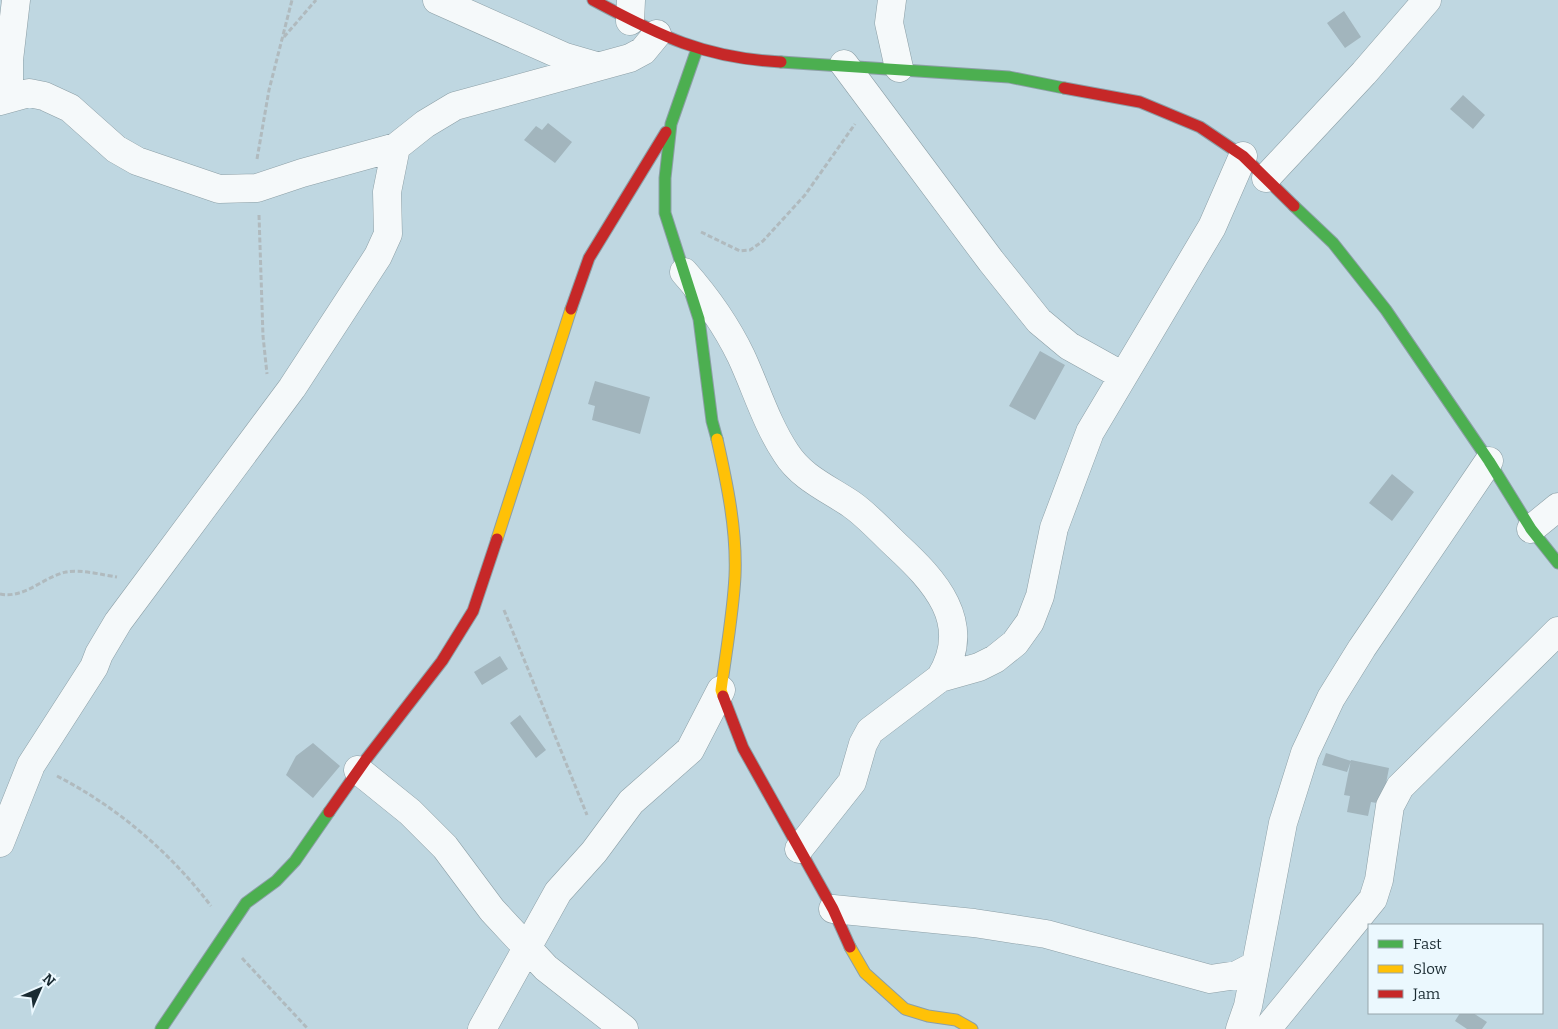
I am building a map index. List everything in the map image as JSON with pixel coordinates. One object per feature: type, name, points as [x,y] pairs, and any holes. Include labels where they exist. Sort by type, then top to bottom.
[{"type":"street","points":[[16,0],[4,100],[29,93],[39,94],[55,100],[70,108],[116,149],[137,161],[219,189],[257,188],[302,173],[396,147],[425,124],[455,106],[630,58],[643,51],[657,34]]},
{"type":"street","points":[[437,0],[565,57],[596,66]]},
{"type":"street","points":[[593,0],[630,11],[657,34],[696,49],[746,60],[844,64],[1009,76],[1140,102],[1200,127],[1243,156],[1333,243],[1386,310],[1490,461],[1531,529],[1558,563]]},
{"type":"street","points":[[892,0],[889,23],[898,68]]},
{"type":"street","points":[[1266,178],[1364,73],[1427,0]]},
{"type":"street","points":[[482,1029],[558,892],[599,845],[631,802],[690,750],[721,690],[735,575],[732,521],[724,469],[712,421],[699,319],[665,214],[665,178],[671,124],[696,49]]},
{"type":"street","points":[[844,64],[991,261],[1039,321],[1069,346],[1123,376]]},
{"type":"street","points":[[161,1029],[246,903],[276,881],[295,861],[358,770],[442,661],[473,611],[523,464],[557,350],[589,258],[671,124]]},
{"type":"street","points":[[0,842],[31,765],[94,667],[99,654],[118,622],[269,419],[378,256],[388,234],[387,192],[396,147]]},
{"type":"street","points":[[940,678],[979,667],[996,659],[1015,643],[1030,622],[1040,596],[1054,528],[1090,432],[1212,227],[1243,156]]},
{"type":"street","points":[[684,272],[710,301],[729,332],[774,433],[797,468],[858,510],[914,562],[935,584],[944,599],[952,625],[952,643],[948,665],[940,678],[870,731],[863,744],[852,782],[799,849]]},
{"type":"street","points":[[1240,1029],[1248,1006],[1283,823],[1305,753],[1331,698],[1398,593],[1490,461]]},
{"type":"street","points":[[1531,529],[1558,507]]},
{"type":"street","points":[[1267,1029],[1356,923],[1373,899],[1380,880],[1390,806],[1400,786],[1558,631]]},
{"type":"street","points":[[721,690],[743,748],[833,909],[847,942],[865,973],[905,1009],[925,1023],[956,1020],[972,1029]]},
{"type":"street","points":[[358,770],[410,812],[445,847],[492,910],[546,968],[624,1029]]},
{"type":"street","points":[[833,909],[974,922],[1046,934],[1210,979],[1237,975],[1256,965]]},
{"type":"path","points":[[269,419],[256,170],[269,90],[284,38],[292,0]]},
{"type":"path","points":[[284,38],[316,0]]},
{"type":"path","points":[[665,214],[727,246],[740,251],[750,250],[763,241],[805,195],[871,100]]},
{"type":"path","points":[[0,594],[14,595],[54,576],[73,571],[129,578],[155,572]]},
{"type":"path","points":[[484,577],[503,606],[599,845]]},
{"type":"path","points":[[31,765],[92,794],[165,854],[195,886],[218,917],[226,934],[242,958],[308,1029]]},
{"type":"building","points":[[1344,11],[1361,37],[1345,48],[1327,23]]},
{"type":"building","points":[[1463,95],[1485,115],[1473,129],[1450,109]]},
{"type":"building","points":[[548,123],[572,142],[555,163],[524,140],[536,126],[542,130]]},
{"type":"building","points":[[1040,351],[1065,365],[1035,420],[1009,406]]},
{"type":"building","points":[[595,381],[650,397],[640,434],[592,420],[595,406],[588,404]]},
{"type":"building","points":[[1392,474],[1414,492],[1392,521],[1369,503]]},
{"type":"building","points":[[500,656],[508,669],[482,685],[474,672]]},
{"type":"building","points":[[520,715],[546,750],[536,758],[510,723]]},
{"type":"building","points":[[313,743],[340,766],[313,798],[286,775],[296,756]]},
{"type":"building","points":[[1326,753],[1351,761],[1347,772],[1322,765]]},
{"type":"building","points":[[1351,760],[1389,768],[1382,804],[1371,802],[1368,816],[1347,812],[1350,796],[1344,795]]},
{"type":"building","points":[[1459,1014],[1475,1014],[1487,1022],[1482,1029],[1467,1029],[1455,1021]]},
{"type":"traffic: fast","points":[[697,49],[671,124],[665,178],[665,213],[699,319],[712,421],[717,439]]},
{"type":"traffic: fast","points":[[781,62],[1009,77],[1064,88]]},
{"type":"traffic: fast","points":[[1294,206],[1333,243],[1386,310],[1489,461],[1531,529],[1558,563]]},
{"type":"traffic: fast","points":[[161,1029],[246,903],[276,881],[295,861],[329,812]]},
{"type":"traffic: slow","points":[[497,539],[571,309]]},
{"type":"traffic: slow","points":[[717,439],[731,507],[735,559],[733,604],[721,690],[723,696]]},
{"type":"traffic: slow","points":[[850,947],[865,973],[905,1009],[928,1016],[956,1020],[972,1029]]},
{"type":"traffic: jam","points":[[593,0],[683,43],[729,56],[781,62]]},
{"type":"traffic: jam","points":[[1064,88],[1140,102],[1200,127],[1243,156],[1294,206]]},
{"type":"traffic: jam","points":[[571,309],[589,258],[666,132]]},
{"type":"traffic: jam","points":[[329,812],[367,758],[442,661],[473,611],[497,539]]},
{"type":"traffic: jam","points":[[723,696],[743,748],[833,909],[850,947]]}]
